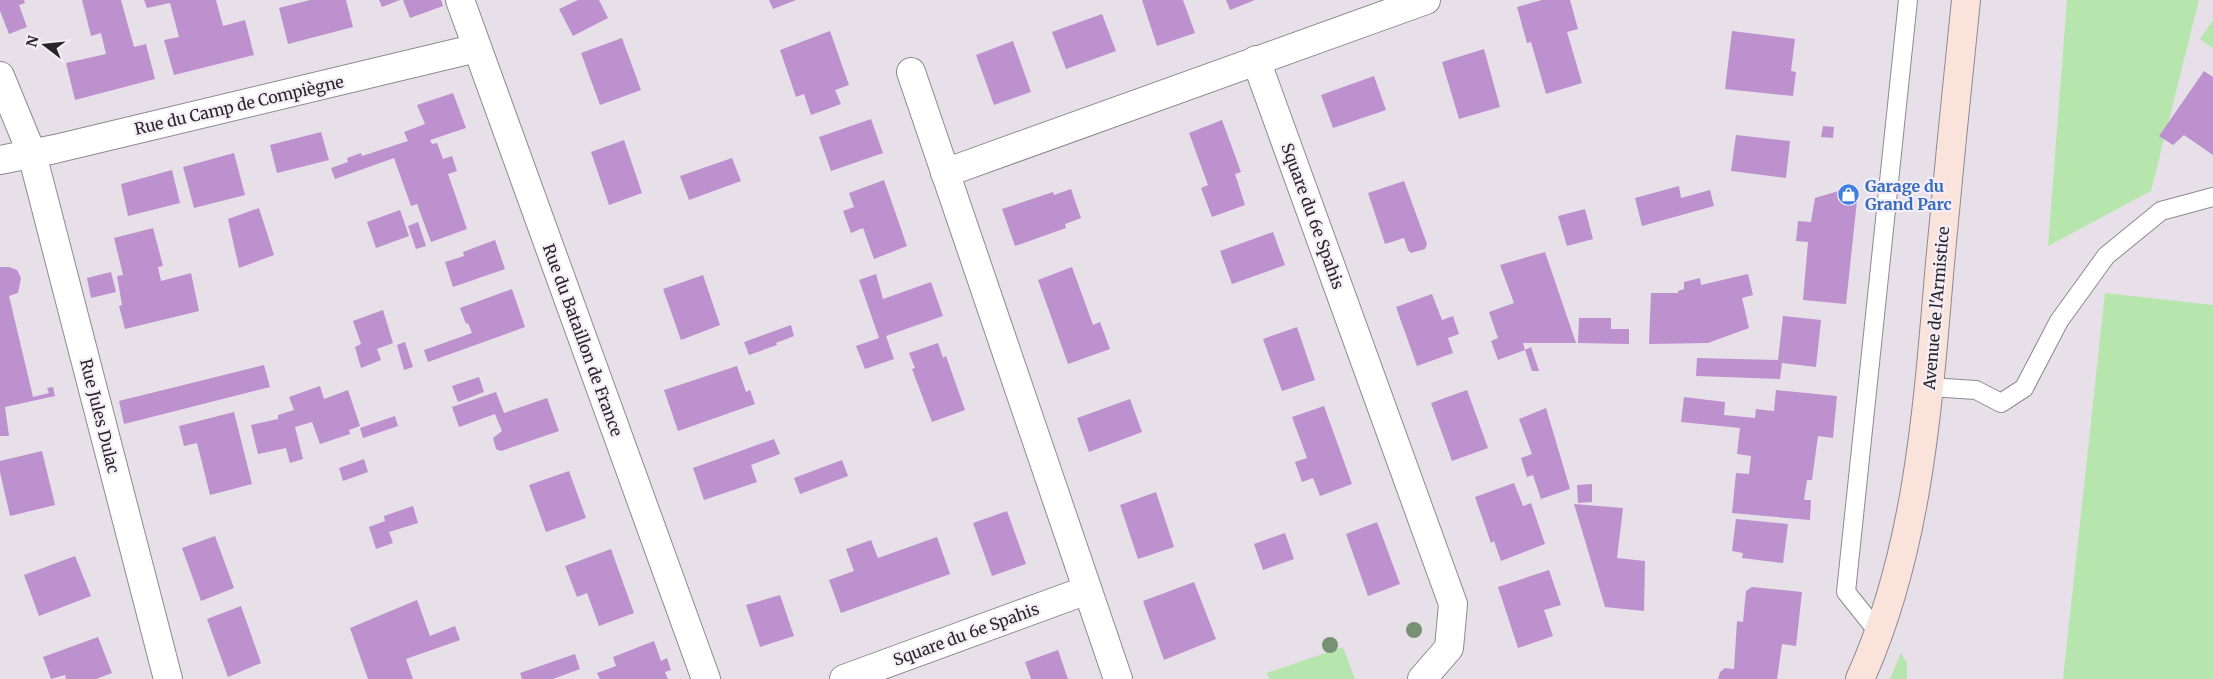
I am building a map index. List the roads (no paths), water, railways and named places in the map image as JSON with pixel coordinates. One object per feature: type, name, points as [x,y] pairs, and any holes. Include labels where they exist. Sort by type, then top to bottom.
[{"type":"main road","name":"Avenue de l'Armistice","points":[[1860,679],[1895,584],[1918,473],[1930,387],[1966,0]]},
{"type":"street","name":"Rue du Bataillon de France","points":[[460,0],[706,679]]},
{"type":"street","points":[[945,173],[1426,0]]},
{"type":"street","name":"Rue du Camp de Compiègne","points":[[0,160],[477,48]]},
{"type":"street","name":"Square du 6e Spahis","points":[[1256,60],[1453,604],[1449,648],[1422,679]]},
{"type":"street","points":[[911,72],[1118,679]]},
{"type":"street","name":"Rue Jules Dulac","points":[[0,76],[32,154],[168,679]]},
{"type":"street","name":"Square du 6e Spahis","points":[[844,679],[1087,590]]},
{"type":"lane","points":[[1878,632],[1846,592],[1908,0]]},
{"type":"lane","points":[[1930,387],[1976,390],[2001,403],[2024,388],[2059,321],[2106,256],[2161,211],[2213,197]]},
{"type":"place","name":"Garage du Grand Parc","points":[[1849,195]]}]
